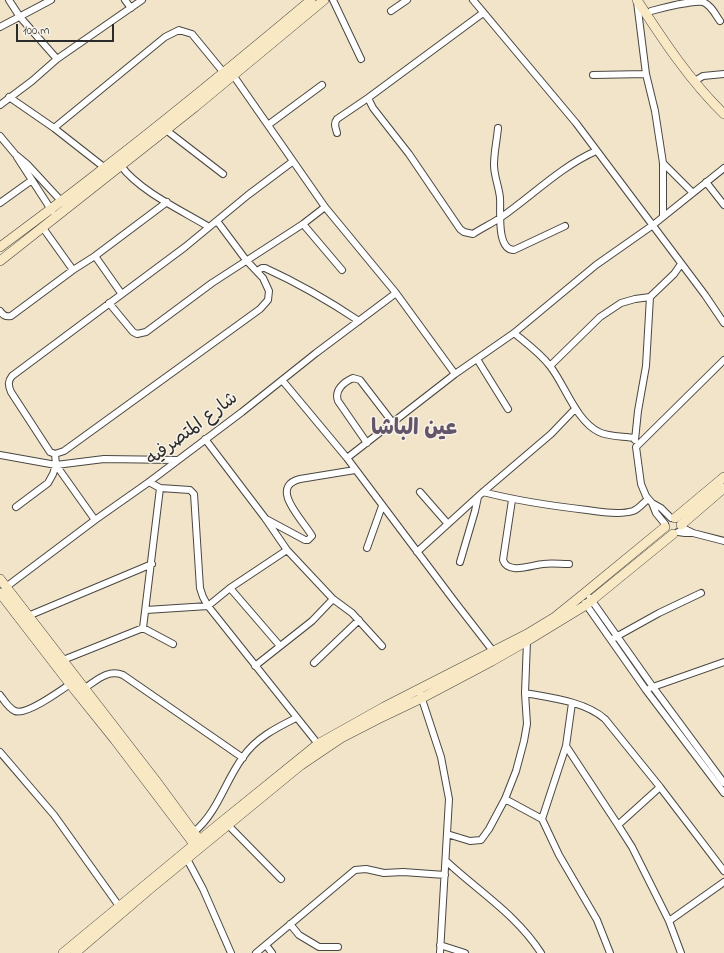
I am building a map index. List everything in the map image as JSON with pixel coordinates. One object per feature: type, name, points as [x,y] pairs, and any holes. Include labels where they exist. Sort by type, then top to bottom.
[{"type":"street","points":[[9,0],[20,17],[57,60]]},
{"type":"street","points":[[0,27],[52,0]]},
{"type":"street","points":[[125,0],[131,8]]},
{"type":"street","points":[[0,105],[57,60],[142,0]]},
{"type":"street","points":[[0,247],[50,208],[64,204],[121,166],[166,130],[311,0]]},
{"type":"street","points":[[0,261],[57,216],[64,204],[105,168],[324,0]]},
{"type":"street","points":[[333,0],[361,59]]},
{"type":"street","points":[[391,11],[407,0]]},
{"type":"street","points":[[473,0],[483,14],[549,90],[653,225],[724,323]]},
{"type":"street","points":[[639,0],[651,11],[710,95],[724,108]]},
{"type":"street","points":[[639,0],[646,74],[655,111],[663,163],[663,216]]},
{"type":"street","points":[[639,0],[690,77],[724,114]]},
{"type":"street","points":[[651,11],[680,3],[702,1],[708,5],[720,21]]},
{"type":"street","points":[[337,133],[335,122],[337,119],[483,14]]},
{"type":"street","points":[[54,128],[165,37],[179,30],[192,34],[228,74],[268,125],[292,162],[325,206],[396,293],[455,374]]},
{"type":"street","points":[[593,75],[646,74]]},
{"type":"street","points":[[698,79],[703,76],[724,74]]},
{"type":"street","points":[[268,125],[322,85]]},
{"type":"street","points":[[9,97],[54,128],[105,168]]},
{"type":"street","points":[[368,98],[372,108],[409,154],[460,229],[469,234],[473,234],[500,218],[558,174],[585,156],[596,151]]},
{"type":"street","points":[[498,128],[494,163],[500,198],[501,230],[505,246],[511,250],[514,250],[565,226]]},
{"type":"street","points":[[166,130],[223,174]]},
{"type":"street","points":[[0,136],[15,154],[50,208],[57,216]]},
{"type":"street","points":[[15,154],[27,164],[64,204]]},
{"type":"street","points":[[217,221],[246,260],[263,278],[269,291],[268,300],[260,309],[64,451],[55,454],[50,452],[10,392],[9,387],[12,376],[121,293],[185,247],[248,195],[292,162]]},
{"type":"street","points":[[663,163],[693,193]]},
{"type":"street","points":[[121,166],[134,180],[209,227]]},
{"type":"street","points":[[347,458],[455,374],[514,333],[596,265],[653,225],[724,168]]},
{"type":"street","points":[[0,204],[32,180]]},
{"type":"street","points":[[706,182],[724,205]]},
{"type":"street","points":[[0,311],[4,316],[11,316],[167,202]]},
{"type":"street","points":[[109,303],[133,332],[140,334],[146,332],[246,260],[303,224],[325,206]]},
{"type":"street","points":[[303,224],[342,270]]},
{"type":"street","points":[[43,228],[73,270]]},
{"type":"street","points":[[95,256],[121,293]]},
{"type":"street","points":[[550,366],[600,317],[635,298],[650,297],[674,274],[681,264]]},
{"type":"street","points":[[256,271],[265,268],[292,280],[325,298],[359,321]]},
{"type":"street","name":"شارع المتصرفيه","points":[[3,590],[242,412],[316,353],[396,293]]},
{"type":"street","points":[[650,297],[646,366],[635,438],[641,484],[650,501],[661,508],[673,526],[724,541]]},
{"type":"street","points":[[514,333],[531,346],[550,366],[576,409],[590,426],[598,432],[635,438]]},
{"type":"street","points":[[476,359],[508,409]]},
{"type":"street","points":[[636,448],[724,360]]},
{"type":"street","points":[[367,443],[336,396],[337,392],[346,382],[353,378],[360,380],[393,423]]},
{"type":"street","points":[[282,380],[347,458],[416,552],[493,651]]},
{"type":"street","points":[[416,552],[551,434],[576,409]]},
{"type":"street","points":[[205,439],[265,518],[287,550],[333,599],[345,607],[359,620],[382,646]]},
{"type":"street","points":[[16,507],[48,483],[56,465],[55,454]]},
{"type":"street","points":[[0,455],[56,465],[104,459],[177,460]]},
{"type":"street","points":[[56,465],[96,520]]},
{"type":"street","points":[[265,518],[305,540],[308,540],[312,536],[286,494],[289,484],[300,479],[355,470]]},
{"type":"street","points":[[75,953],[187,859],[199,845],[318,744],[345,728],[420,694],[527,641],[589,603],[724,477]]},
{"type":"street","points":[[149,482],[160,488],[190,490],[194,494],[200,588],[202,597],[318,744]]},
{"type":"street","points":[[143,628],[152,564],[160,488]]},
{"type":"street","points":[[63,953],[119,906],[199,845],[228,825],[301,765],[323,749],[549,620],[724,488]]},
{"type":"street","points":[[420,492],[448,524]]},
{"type":"street","points":[[483,492],[512,500],[602,512],[634,511],[650,501]]},
{"type":"street","points":[[460,562],[478,497]]},
{"type":"street","points":[[512,500],[503,560],[507,566],[513,568],[544,564],[569,564]]},
{"type":"street","points":[[367,548],[382,506]]},
{"type":"street","points":[[146,610],[208,606],[230,588],[287,550]]},
{"type":"street","points":[[28,616],[152,564]]},
{"type":"street","points":[[0,579],[3,590],[70,684],[199,845]]},
{"type":"street","points":[[230,588],[280,646]]},
{"type":"street","points":[[3,590],[28,616],[85,688],[194,832],[199,845]]},
{"type":"street","points":[[611,640],[659,613],[701,593]]},
{"type":"street","points":[[584,595],[611,640],[646,690],[724,792]]},
{"type":"street","points":[[255,666],[312,621],[333,599]]},
{"type":"street","points":[[589,603],[617,637],[652,687],[724,783]]},
{"type":"street","points":[[314,663],[359,620]]},
{"type":"street","points":[[63,660],[143,628],[173,644]]},
{"type":"street","points":[[447,834],[470,841],[481,840],[489,829],[505,799],[516,771],[525,737],[527,719],[525,693],[527,641]]},
{"type":"street","points":[[646,690],[724,662]]},
{"type":"street","points":[[85,688],[108,673],[117,672],[242,758]]},
{"type":"street","points":[[0,695],[11,709],[16,712],[23,712],[46,700],[78,679]]},
{"type":"street","points":[[525,693],[572,703],[594,711],[605,718],[724,871]]},
{"type":"street","points":[[420,694],[442,757],[448,785],[449,805],[440,953]]},
{"type":"street","points":[[542,819],[566,746],[572,703]]},
{"type":"street","points":[[194,832],[208,818],[242,758],[270,731],[296,718]]},
{"type":"street","points":[[566,746],[632,847],[669,921],[681,953]]},
{"type":"street","points":[[0,752],[54,815],[119,906]]},
{"type":"street","points":[[618,825],[660,787]]},
{"type":"street","points":[[505,799],[542,819],[559,855],[593,914],[610,953]]},
{"type":"street","points":[[228,825],[281,879]]},
{"type":"street","points":[[187,859],[203,889],[232,953]]},
{"type":"street","points":[[446,861],[465,879],[510,916],[541,953]]},
{"type":"street","points":[[256,953],[355,870],[366,869],[384,873],[403,872],[445,875]]},
{"type":"street","points":[[669,921],[724,882]]},
{"type":"street","points":[[290,924],[299,935],[320,950],[338,947]]},
{"type":"street","points":[[266,945],[272,953]]},
{"type":"street","points":[[440,945],[465,953]]},
{"type":"district","name":"عين الباشا","points":[[414,430]]}]
